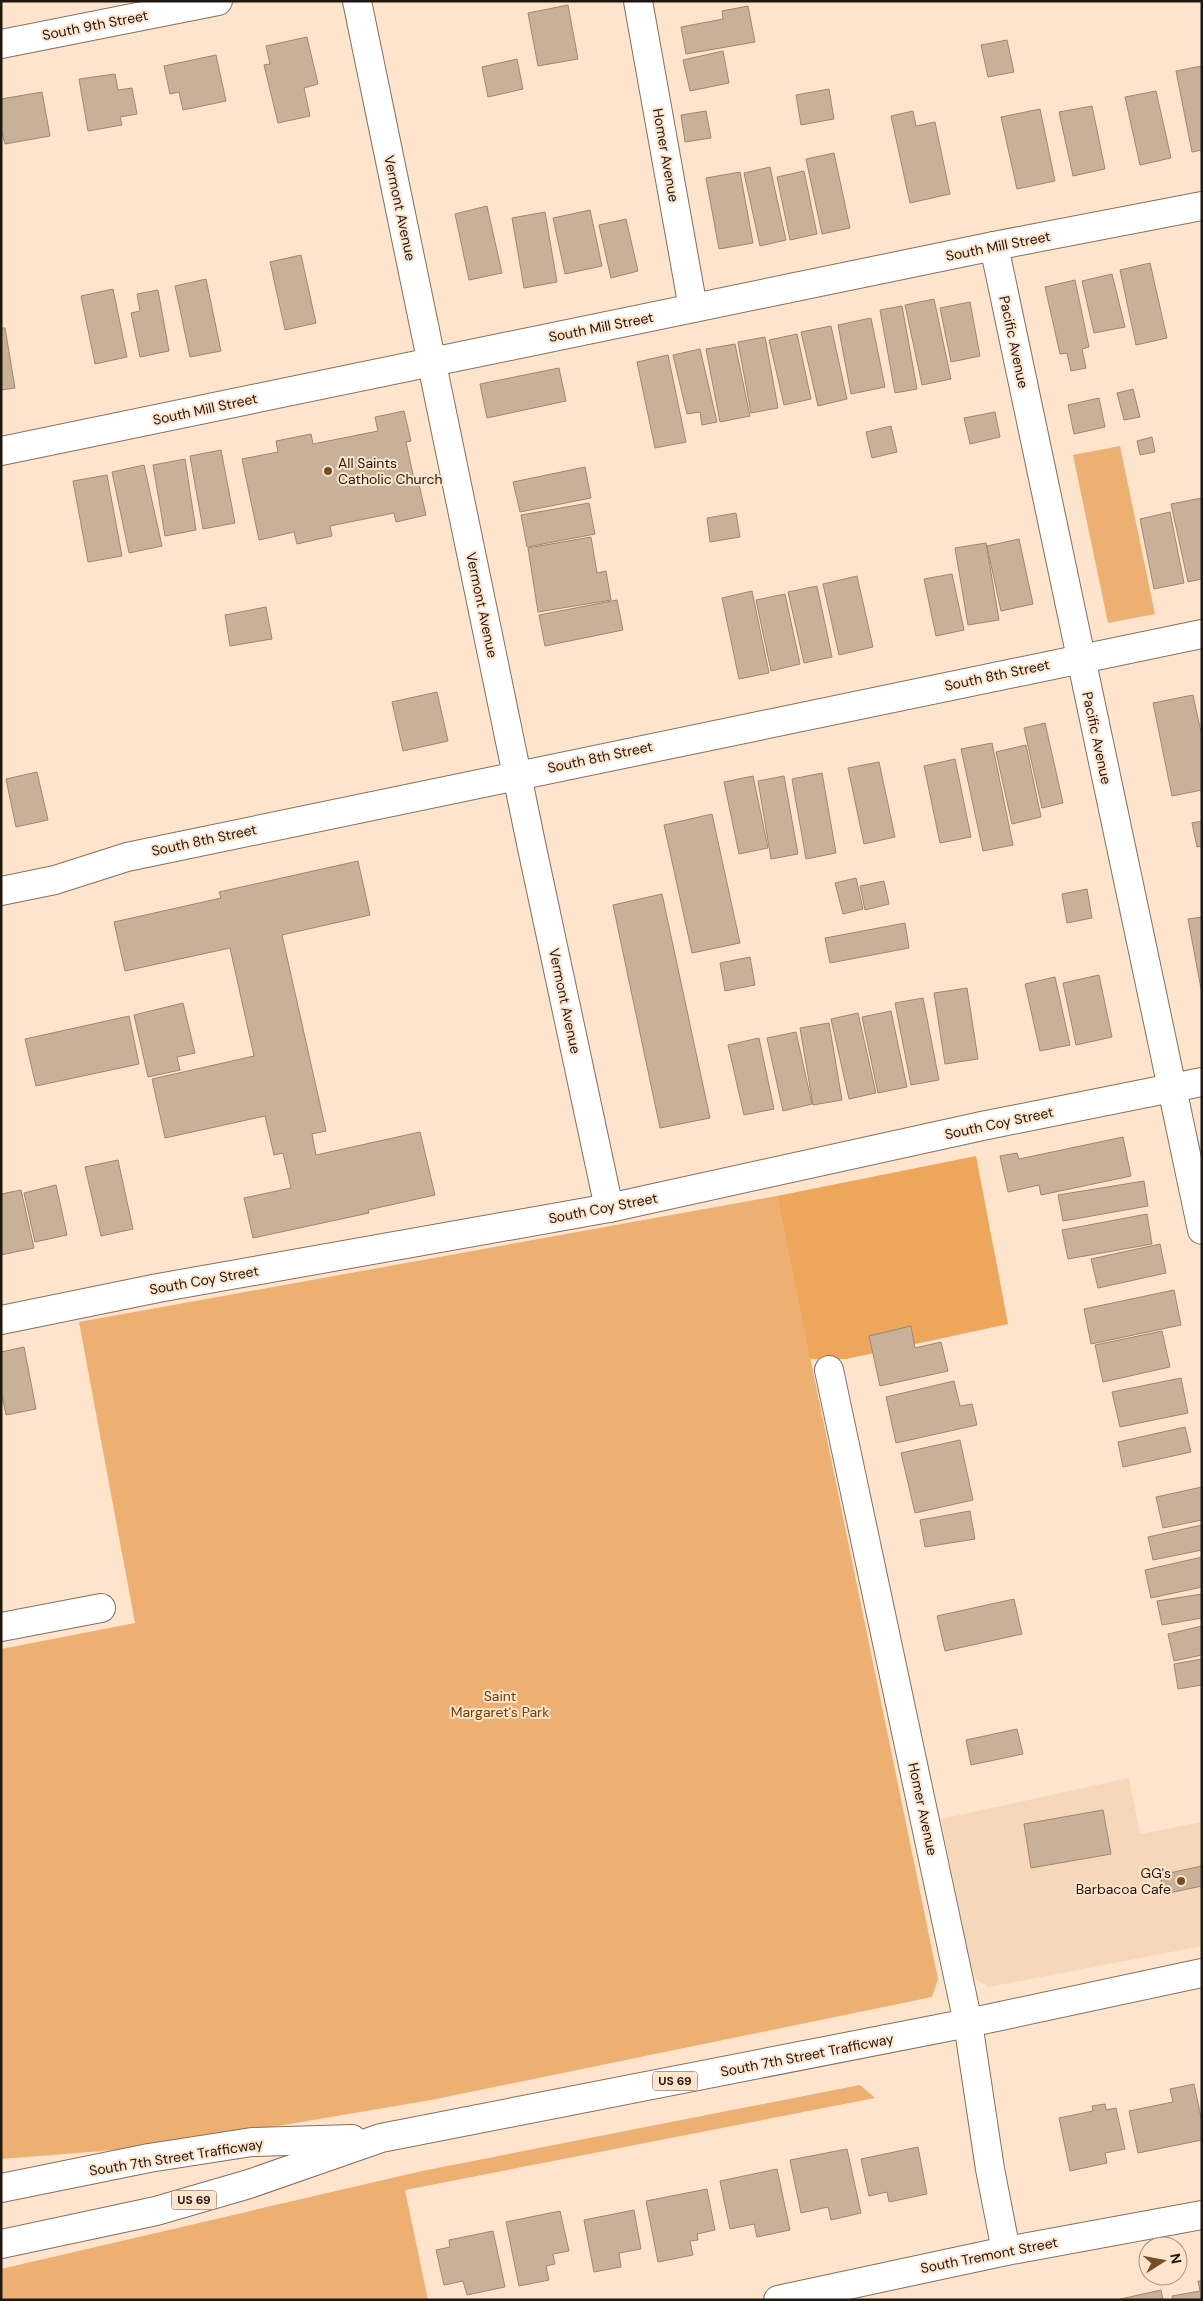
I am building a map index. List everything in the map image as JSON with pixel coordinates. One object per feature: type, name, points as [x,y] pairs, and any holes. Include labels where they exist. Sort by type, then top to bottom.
[{"type":"street","name":"South 9th Street","points":[[1,44],[218,1]]},
{"type":"street","name":"Vermont Avenue","points":[[357,1],[609,1208]]},
{"type":"street","name":"Homer Avenue","points":[[638,1],[693,308]]},
{"type":"street","name":"South Mill Street","points":[[1,452],[994,246],[1202,206]]},
{"type":"street","name":"Pacific Avenue","points":[[994,246],[1202,1230]]},
{"type":"street","name":"South 8th Street","points":[[1,891],[55,880],[127,857],[517,774],[1202,634]]},
{"type":"street","name":"South Coy Street","points":[[1,1320],[166,1286],[609,1208],[972,1128],[1202,1082]]},
{"type":"street","name":"Homer Avenue","points":[[829,1370],[968,2023],[990,2169],[1006,2250]]},
{"type":"street","points":[[1,1627],[102,1608]]},
{"type":"street","name":"South 7th Street Trafficway","points":[[1,2244],[156,2210],[249,2184],[381,2138],[968,2023],[1202,1973]]},
{"type":"street","name":"South 7th Street Trafficway","points":[[1,2188],[149,2158],[252,2142],[381,2138]]},
{"type":"street","name":"South Tremont Street","points":[[778,2300],[1006,2250],[1202,2215]]},
{"type":"shaded area","points":[[976,1156],[1008,1324],[846,1359],[810,1359],[777,1196]]},
{"type":"shaded area","points":[[1129,1778],[1140,1834],[1202,1822],[1202,1946],[988,1987],[976,1979],[970,1964],[941,1819]]},
{"type":"green space","points":[[1120,446],[1155,614],[1108,623],[1073,455]]},
{"type":"green space","name":"Saint Margaret's Park","points":[[777,1196],[938,1979],[932,1997],[431,2100],[153,2147],[1,2159],[1,1649],[135,1623],[79,1322]]},
{"type":"green space","points":[[860,2085],[875,2098],[405,2190],[428,2300],[1,2300],[1,2269],[422,2171]]},
{"type":"building","points":[[568,5],[578,59],[538,66],[528,13]]},
{"type":"building","points":[[748,6],[755,42],[686,54],[681,27],[723,19],[722,11]]},
{"type":"building","points":[[307,37],[318,84],[304,88],[310,116],[278,123],[264,65],[270,64],[266,46]]},
{"type":"building","points":[[1007,40],[1014,72],[988,77],[981,45]]},
{"type":"building","points":[[723,51],[729,83],[690,91],[683,60]]},
{"type":"building","points":[[216,55],[226,101],[183,110],[179,92],[170,94],[164,66]]},
{"type":"building","points":[[517,59],[523,89],[488,97],[482,67]]},
{"type":"building","points":[[1202,66],[1202,150],[1192,152],[1176,71]]},
{"type":"building","points":[[115,74],[118,90],[132,88],[137,114],[120,117],[122,125],[88,131],[79,79]]},
{"type":"building","points":[[829,89],[834,119],[801,125],[796,95]]},
{"type":"building","points":[[1156,91],[1171,158],[1140,165],[1125,97]]},
{"type":"building","points":[[42,92],[50,136],[5,144],[1,129],[1,99]]},
{"type":"building","points":[[1092,106],[1105,169],[1073,176],[1059,112]]},
{"type":"building","points":[[1040,109],[1055,181],[1017,189],[1001,117]]},
{"type":"building","points":[[706,111],[711,138],[685,142],[681,115]]},
{"type":"building","points":[[913,111],[916,126],[935,122],[950,194],[910,203],[891,116]]},
{"type":"building","points":[[834,153],[850,228],[822,234],[806,159]]},
{"type":"building","points":[[770,167],[786,240],[760,246],[744,173]]},
{"type":"building","points":[[804,171],[817,234],[790,240],[777,177]]},
{"type":"building","points":[[740,172],[753,243],[719,249],[706,178]]},
{"type":"building","points":[[487,206],[502,273],[469,280],[455,214]]},
{"type":"building","points":[[590,210],[602,266],[565,274],[553,218]]},
{"type":"building","points":[[545,212],[557,282],[524,288],[512,218]]},
{"type":"building","points":[[626,219],[638,271],[611,278],[599,225]]},
{"type":"building","points":[[301,255],[316,323],[285,330],[270,262]]},
{"type":"building","points":[[1150,263],[1167,338],[1136,345],[1120,270]]},
{"type":"building","points":[[1112,274],[1125,327],[1094,333],[1082,281]]},
{"type":"building","points":[[206,279],[221,351],[190,357],[175,286]]},
{"type":"building","points":[[1075,280],[1089,347],[1082,349],[1086,368],[1071,371],[1067,353],[1060,354],[1045,287]]},
{"type":"building","points":[[113,289],[127,357],[95,364],[81,296]]},
{"type":"building","points":[[158,290],[169,351],[140,357],[131,313],[140,311],[137,294]]},
{"type":"building","points":[[934,299],[951,379],[922,385],[905,305]]},
{"type":"building","points":[[970,302],[980,356],[951,362],[940,308]]},
{"type":"building","points":[[902,306],[917,389],[895,393],[880,310]]},
{"type":"building","points":[[871,318],[885,387],[851,394],[838,325]]},
{"type":"building","points":[[831,326],[847,399],[818,406],[801,332]]},
{"type":"building","points":[[1,328],[5,328],[15,388],[1,390]]},
{"type":"building","points":[[797,334],[811,399],[784,405],[769,340]]},
{"type":"building","points":[[765,337],[778,408],[751,413],[738,342]]},
{"type":"building","points":[[735,344],[750,416],[720,422],[706,349]]},
{"type":"building","points":[[700,349],[717,422],[702,425],[700,412],[687,414],[673,355]]},
{"type":"building","points":[[668,355],[686,442],[655,448],[637,362]]},
{"type":"building","points":[[559,368],[566,401],[487,418],[480,384]]},
{"type":"building","points":[[1133,389],[1140,417],[1124,420],[1117,393]]},
{"type":"building","points":[[1099,398],[1105,427],[1074,434],[1068,405]]},
{"type":"building","name":"All Saints Catholic Church","points":[[404,411],[411,441],[406,442],[415,484],[419,484],[426,515],[396,522],[394,513],[330,526],[332,536],[297,544],[294,532],[259,540],[242,459],[278,452],[276,441],[311,434],[313,444],[378,431],[375,417]]},
{"type":"building","points":[[995,412],[1000,437],[970,444],[964,418]]},
{"type":"building","points":[[891,426],[897,452],[872,458],[866,432]]},
{"type":"building","points":[[1152,437],[1155,452],[1140,455],[1137,441]]},
{"type":"building","points":[[221,450],[235,523],[203,529],[190,456]]},
{"type":"building","points":[[185,459],[196,530],[165,536],[153,465]]},
{"type":"building","points":[[144,465],[162,546],[129,553],[112,472]]},
{"type":"building","points":[[585,467],[591,498],[520,512],[513,482]]},
{"type":"building","points":[[107,475],[122,556],[88,562],[73,481]]},
{"type":"building","points":[[1202,498],[1202,579],[1188,582],[1171,504]]},
{"type":"building","points":[[589,503],[595,534],[527,547],[521,515]]},
{"type":"building","points":[[1170,512],[1184,583],[1154,589],[1140,519]]},
{"type":"building","points":[[736,513],[740,537],[710,542],[707,518]]},
{"type":"building","points":[[591,537],[597,573],[606,571],[611,600],[538,612],[528,548]]},
{"type":"building","points":[[1019,539],[1033,604],[1001,611],[987,546]]},
{"type":"building","points":[[986,543],[999,620],[968,625],[955,548]]},
{"type":"building","points":[[952,574],[964,630],[936,636],[924,579]]},
{"type":"building","points":[[857,576],[873,647],[839,655],[823,584]]},
{"type":"building","points":[[817,586],[832,657],[804,663],[788,592]]},
{"type":"building","points":[[752,591],[769,673],[739,679],[722,598]]},
{"type":"building","points":[[785,594],[800,664],[771,671],[756,600]]},
{"type":"building","points":[[617,600],[623,630],[545,646],[539,615]]},
{"type":"building","points":[[266,607],[272,639],[230,646],[225,615]]},
{"type":"building","points":[[437,692],[448,741],[403,751],[392,702]]},
{"type":"building","points":[[1193,695],[1202,737],[1202,790],[1172,796],[1153,703]]},
{"type":"building","points":[[1045,723],[1063,803],[1042,808],[1024,728]]},
{"type":"building","points":[[992,743],[1013,845],[983,851],[961,749]]},
{"type":"building","points":[[1026,745],[1041,817],[1012,824],[996,752]]},
{"type":"building","points":[[955,759],[971,837],[940,843],[924,766]]},
{"type":"building","points":[[879,762],[895,837],[864,844],[848,768]]},
{"type":"building","points":[[37,772],[48,820],[16,827],[6,779]]},
{"type":"building","points":[[822,773],[836,853],[806,859],[792,779]]},
{"type":"building","points":[[753,776],[768,848],[739,854],[724,782]]},
{"type":"building","points":[[784,776],[798,854],[771,859],[758,781]]},
{"type":"building","points":[[712,814],[740,943],[692,953],[664,825]]},
{"type":"building","points":[[1202,821],[1202,846],[1197,847],[1192,823]]},
{"type":"building","points":[[358,861],[370,915],[282,935],[326,1131],[312,1134],[316,1155],[420,1132],[435,1195],[368,1210],[369,1213],[253,1238],[244,1198],[291,1188],[283,1153],[274,1155],[265,1116],[165,1138],[152,1079],[254,1056],[230,948],[125,971],[114,922],[221,898],[219,892]]},
{"type":"building","points":[[856,878],[863,909],[843,914],[835,883]]},
{"type":"building","points":[[884,881],[889,904],[865,910],[860,886]]},
{"type":"building","points":[[1087,889],[1092,918],[1067,923],[1062,894]]},
{"type":"building","points":[[662,894],[710,1118],[660,1128],[613,905]]},
{"type":"building","points":[[1202,917],[1202,994],[1188,919]]},
{"type":"building","points":[[905,923],[909,948],[830,963],[825,938]]},
{"type":"building","points":[[750,957],[755,985],[725,991],[720,963]]},
{"type":"building","points":[[1099,975],[1112,1037],[1076,1045],[1063,983]]},
{"type":"building","points":[[1055,977],[1070,1045],[1040,1051],[1025,984]]},
{"type":"building","points":[[967,988],[978,1059],[945,1064],[934,993]]},
{"type":"building","points":[[923,998],[939,1080],[911,1085],[895,1003]]},
{"type":"building","points":[[183,1003],[195,1053],[177,1057],[180,1070],[148,1077],[134,1015]]},
{"type":"building","points":[[891,1011],[907,1087],[878,1093],[862,1017]]},
{"type":"building","points":[[858,1013],[876,1093],[849,1099],[831,1019]]},
{"type":"building","points":[[129,1016],[139,1064],[36,1086],[25,1039]]},
{"type":"building","points":[[829,1023],[842,1100],[813,1105],[800,1028]]},
{"type":"building","points":[[796,1032],[812,1104],[783,1111],[767,1038]]},
{"type":"building","points":[[759,1038],[774,1109],[744,1115],[728,1045]]},
{"type":"building","points":[[1123,1137],[1131,1176],[1041,1195],[1039,1185],[1008,1192],[1000,1156],[1017,1153],[1019,1159]]},
{"type":"building","points":[[118,1160],[133,1229],[101,1236],[85,1167]]},
{"type":"building","points":[[1144,1181],[1148,1206],[1063,1221],[1058,1195]]},
{"type":"building","points":[[56,1185],[67,1235],[35,1242],[24,1193]]},
{"type":"building","points":[[21,1190],[34,1248],[1,1255],[1,1194]]},
{"type":"building","points":[[1147,1214],[1152,1244],[1068,1259],[1062,1230]]},
{"type":"building","points":[[1160,1244],[1166,1273],[1098,1288],[1091,1259]]},
{"type":"building","points":[[1174,1290],[1181,1325],[1091,1344],[1084,1309]]},
{"type":"building","points":[[911,1326],[915,1348],[941,1342],[948,1371],[880,1386],[869,1336]]},
{"type":"building","points":[[1162,1331],[1170,1367],[1103,1382],[1095,1345]]},
{"type":"building","points":[[24,1347],[36,1409],[6,1415],[1,1390],[1,1352]]},
{"type":"building","points":[[1181,1378],[1188,1413],[1120,1427],[1112,1392]]},
{"type":"building","points":[[954,1381],[960,1406],[972,1404],[977,1425],[896,1443],[886,1397]]},
{"type":"building","points":[[1185,1427],[1191,1452],[1123,1467],[1118,1442]]},
{"type":"building","points":[[960,1440],[973,1500],[915,1513],[901,1453]]},
{"type":"building","points":[[1202,1487],[1202,1520],[1163,1528],[1156,1497]]},
{"type":"building","points":[[970,1511],[975,1539],[925,1547],[920,1520]]},
{"type":"building","points":[[1202,1525],[1202,1550],[1153,1560],[1148,1537]]},
{"type":"building","points":[[1202,1557],[1202,1587],[1151,1598],[1145,1570]]},
{"type":"building","points":[[1202,1594],[1202,1618],[1162,1625],[1157,1601]]},
{"type":"building","points":[[1014,1599],[1022,1634],[945,1651],[937,1616]]},
{"type":"building","points":[[1202,1626],[1202,1655],[1174,1661],[1168,1634]]},
{"type":"building","points":[[1202,1659],[1202,1685],[1178,1689],[1174,1664]]},
{"type":"building","points":[[1017,1729],[1023,1754],[971,1765],[966,1740]]},
{"type":"building","points":[[1103,1810],[1111,1854],[1031,1868],[1024,1824]]},
{"type":"building","name":"GG's Barbacoa Cafe","points":[[1202,1866],[1202,1886],[1164,1894],[1160,1875]]},
{"type":"building","points":[[1194,2084],[1202,2122],[1202,2140],[1138,2153],[1129,2111],[1173,2102],[1170,2089]]},
{"type":"building","points":[[1105,2104],[1106,2110],[1116,2108],[1125,2149],[1105,2153],[1107,2163],[1070,2171],[1059,2118],[1093,2111],[1092,2106]]},
{"type":"building","points":[[918,2147],[927,2194],[889,2202],[887,2192],[869,2196],[861,2159]]},
{"type":"building","points":[[847,2149],[861,2213],[831,2220],[828,2207],[801,2213],[790,2160]]},
{"type":"building","points":[[777,2169],[790,2230],[757,2237],[754,2224],[730,2229],[720,2181]]},
{"type":"building","points":[[707,2189],[715,2230],[697,2234],[698,2240],[690,2241],[693,2255],[658,2262],[646,2201]]},
{"type":"building","points":[[634,2210],[641,2249],[619,2253],[621,2267],[594,2272],[584,2220]]},
{"type":"building","points":[[560,2211],[569,2251],[553,2254],[555,2264],[546,2266],[549,2280],[519,2286],[506,2222]]},
{"type":"building","points":[[493,2231],[505,2287],[467,2295],[463,2281],[444,2285],[436,2250],[450,2247],[449,2240]]},
{"type":"building","points":[[1198,2281],[1202,2281],[1202,2300],[1173,2300],[1172,2296],[1200,2291]]},
{"type":"building","points":[[1161,2290],[1163,2300],[1116,2300]]},
{"type":"place","name":"All Saints Catholic Church","points":[[328,471]]},
{"type":"place","name":"GG's Barbacoa Cafe","points":[[1181,1881]]}]
